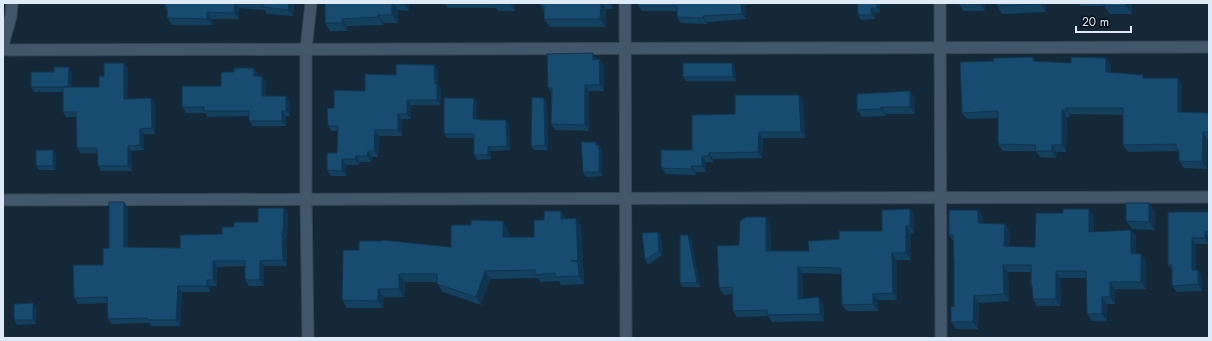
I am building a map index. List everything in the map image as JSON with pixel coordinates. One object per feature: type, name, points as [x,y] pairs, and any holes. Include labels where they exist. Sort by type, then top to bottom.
[{"type":"street","points":[[3,45],[11,16],[12,3]]},
{"type":"street","points":[[308,338],[306,49],[311,3]]},
{"type":"street","points":[[625,3],[626,338]]},
{"type":"street","points":[[940,3],[941,338]]},
{"type":"street","points":[[3,50],[1209,47]]},
{"type":"street","points":[[3,200],[1209,197]]},
{"type":"building","points":[[165,3],[235,3],[234,13],[207,12],[207,19],[167,18],[167,7],[165,7]]},
{"type":"building","points":[[263,3],[289,3],[288,10],[263,7]]},
{"type":"building","points":[[325,3],[392,3],[392,15],[342,19],[342,23],[325,23]]},
{"type":"building","points":[[510,3],[510,4],[493,4]]},
{"type":"building","points":[[541,3],[601,3],[600,19],[544,19],[544,6],[541,6]]},
{"type":"building","points":[[638,3],[741,3],[742,14],[703,16],[703,18],[677,17],[677,6],[638,6]]},
{"type":"building","points":[[857,3],[877,3],[877,8],[871,8],[872,15],[858,15]]},
{"type":"building","points":[[997,3],[1041,3],[1041,4],[997,6]]},
{"type":"building","points":[[1104,3],[1126,3],[1126,6],[1104,6]]},
{"type":"building","points":[[593,53],[593,60],[599,59],[600,85],[585,85],[585,125],[551,124],[552,88],[548,88],[547,54]]},
{"type":"building","points":[[1033,57],[1033,61],[1071,63],[1071,57],[1106,58],[1106,72],[1143,75],[1143,78],[1178,78],[1178,112],[1209,113],[1209,132],[1203,132],[1202,162],[1179,161],[1179,150],[1176,149],[1176,144],[1123,145],[1123,108],[1066,108],[1066,110],[1062,110],[1062,145],[1052,145],[1052,151],[1035,151],[1036,145],[998,144],[998,111],[962,113],[960,62],[994,61],[993,58]]},
{"type":"building","points":[[104,63],[124,63],[124,99],[151,98],[152,128],[140,129],[140,145],[128,146],[128,166],[98,166],[97,148],[77,148],[76,112],[63,112],[63,87],[99,87],[99,76],[104,76]]},
{"type":"building","points":[[683,63],[732,63],[733,77],[683,77]]},
{"type":"building","points":[[396,64],[434,65],[435,84],[437,84],[437,100],[407,100],[407,114],[398,114],[398,130],[375,130],[374,151],[368,151],[367,156],[356,156],[355,159],[342,159],[342,171],[327,170],[327,153],[337,153],[338,126],[328,126],[327,108],[334,108],[334,90],[365,91],[365,74],[396,75]]},
{"type":"building","points":[[54,67],[69,67],[68,87],[31,87],[31,72],[54,72]]},
{"type":"building","points":[[234,68],[254,68],[254,76],[262,76],[262,96],[286,96],[286,111],[282,111],[282,121],[249,121],[249,111],[204,111],[204,107],[182,107],[182,86],[221,86],[221,72],[234,72]]},
{"type":"building","points":[[910,91],[910,107],[881,107],[881,109],[857,110],[857,94]]},
{"type":"building","points":[[735,95],[799,95],[801,132],[759,132],[758,152],[709,153],[709,156],[702,156],[702,166],[691,166],[692,169],[661,168],[661,150],[692,150],[692,115],[735,114]]},
{"type":"building","points":[[532,97],[544,98],[545,145],[531,146]]},
{"type":"building","points":[[444,98],[474,98],[473,119],[506,120],[507,146],[488,147],[488,155],[474,155],[474,134],[444,134]]},
{"type":"building","points":[[581,142],[596,142],[596,145],[599,145],[599,172],[583,172]]},
{"type":"building","points":[[36,150],[53,150],[53,166],[36,166]]},
{"type":"building","points":[[109,202],[124,202],[124,247],[180,248],[180,235],[222,234],[222,227],[234,227],[234,222],[258,222],[258,208],[284,208],[282,233],[283,260],[260,261],[260,280],[245,280],[245,261],[213,261],[213,280],[207,280],[207,286],[178,286],[176,320],[147,320],[147,318],[108,319],[107,297],[74,298],[73,265],[103,265],[103,248],[109,248]]},
{"type":"building","points":[[1126,203],[1149,203],[1149,222],[1126,221]]},
{"type":"building","points":[[910,209],[910,226],[906,226],[906,253],[892,253],[893,293],[873,294],[873,304],[842,305],[841,268],[798,267],[798,299],[819,297],[820,314],[767,315],[767,310],[733,311],[732,287],[719,288],[717,246],[739,245],[740,221],[746,217],[766,217],[766,251],[809,251],[808,241],[839,239],[839,231],[882,231],[882,210]]},
{"type":"building","points":[[1063,209],[1089,209],[1089,232],[1131,230],[1131,253],[1141,254],[1141,282],[1110,282],[1110,297],[1102,297],[1102,314],[1087,314],[1086,271],[1056,271],[1056,299],[1033,299],[1031,286],[1031,265],[1003,265],[1004,294],[974,296],[973,322],[951,322],[951,306],[954,307],[954,264],[953,235],[949,235],[949,210],[978,210],[978,223],[1005,224],[1004,246],[1035,247],[1036,213],[1063,213]]},
{"type":"building","points":[[544,211],[561,211],[561,219],[576,218],[578,260],[571,261],[578,262],[579,276],[556,277],[555,273],[535,275],[535,270],[485,271],[476,297],[437,284],[437,274],[399,274],[399,289],[378,289],[378,301],[342,300],[343,250],[359,250],[359,241],[382,240],[451,247],[451,225],[471,225],[471,220],[503,221],[503,237],[534,237],[534,220],[544,220]]},
{"type":"building","points":[[1168,212],[1209,212],[1209,232],[1205,232],[1205,238],[1192,238],[1192,270],[1198,270],[1198,284],[1172,286],[1172,265],[1168,265]]},
{"type":"building","points":[[658,232],[659,251],[645,260],[642,233]]},
{"type":"building","points":[[680,235],[688,235],[697,283],[680,283]]},
{"type":"building","points":[[33,303],[33,320],[14,320],[14,304]]}]
